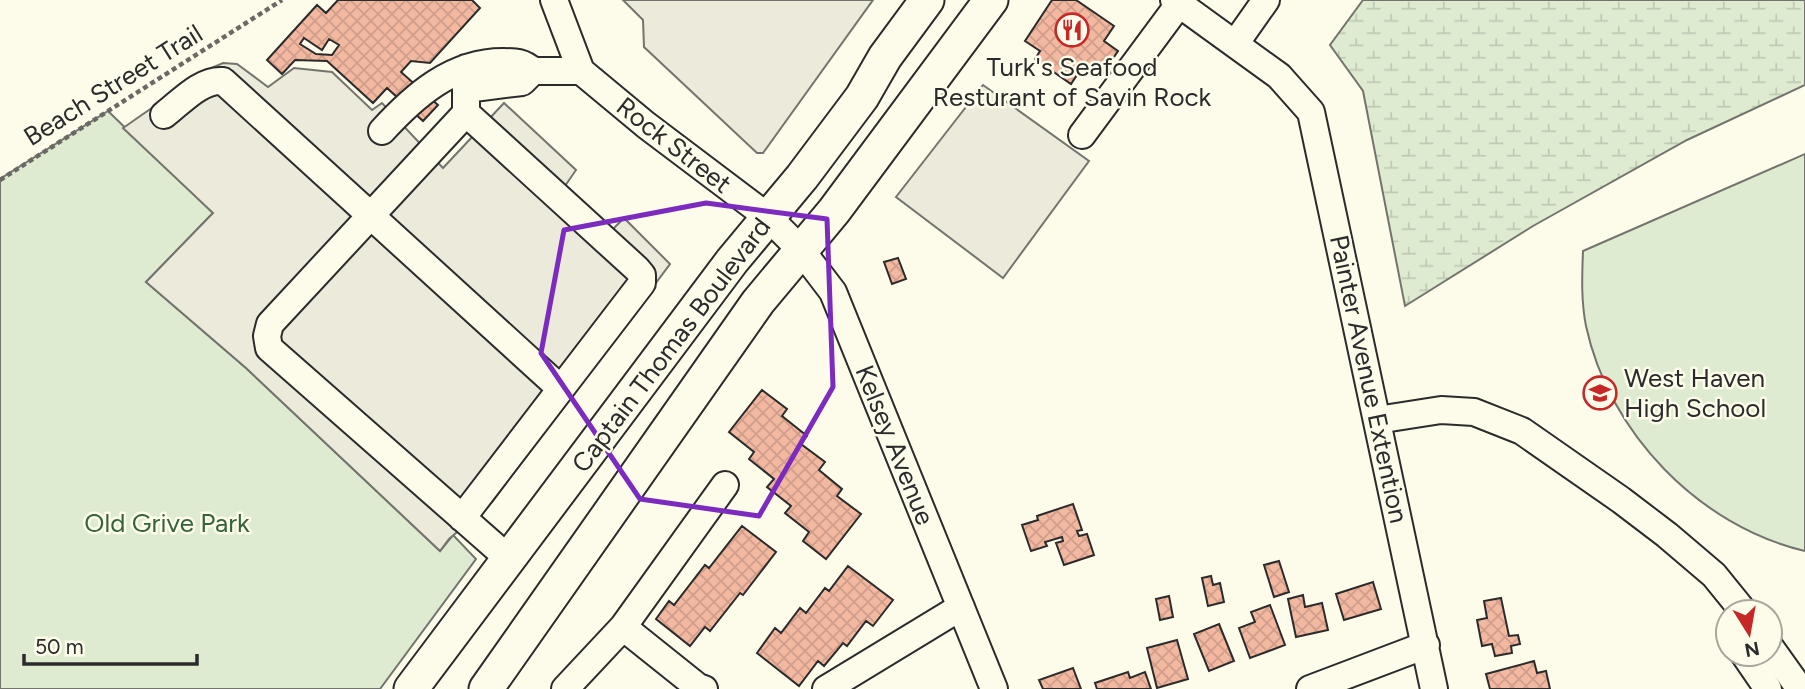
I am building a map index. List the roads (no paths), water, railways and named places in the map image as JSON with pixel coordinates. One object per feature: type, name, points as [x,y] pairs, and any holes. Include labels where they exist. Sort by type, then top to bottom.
[{"type":"main road","name":"Captain Thomas Boulevard","points":[[411,689],[727,268],[862,97],[885,57],[927,0]]},
{"type":"main road","name":"Captain Thomas Boulevard","points":[[486,689],[758,302],[834,211],[991,0]]},
{"type":"street","points":[[508,558],[270,348],[267,336],[270,324],[371,216],[466,90],[496,62],[522,62],[533,71],[581,71],[554,0]]},
{"type":"street","points":[[1082,135],[1177,2],[1235,44],[1266,0]]},
{"type":"street","name":"Painter Avenue Extention","points":[[1235,44],[1279,76],[1311,112],[1434,689]]},
{"type":"street","name":"Rock Street","points":[[581,71],[646,125],[768,217]]},
{"type":"street","points":[[164,115],[202,86],[213,80],[223,81],[561,389]]},
{"type":"street","points":[[382,131],[428,87],[466,90],[642,275],[642,283],[463,518]]},
{"type":"street","name":"Kelsey Avenue","points":[[768,217],[801,250],[833,292],[994,689]]},
{"type":"street","points":[[1377,420],[1441,410],[1474,412],[1522,431],[1622,500],[1667,535],[1714,575],[1733,598]]},
{"type":"street","points":[[565,689],[623,627],[725,485]]},
{"type":"street","points":[[826,689],[961,607]]},
{"type":"street","points":[[623,627],[704,689]]},
{"type":"street","points":[[1310,689],[1426,645]]},
{"type":"street","points":[[1784,666],[1801,689]]},
{"type":"street","points":[[1754,668],[1768,689]]},
{"type":"place","name":"Turk's Seafood Resturant of Savin Rock","points":[[1072,30]]},
{"type":"place","name":"West Haven High School","points":[[1600,393]]},
{"type":"park label","name":"Old Grive Park","points":[[167,523]]}]
